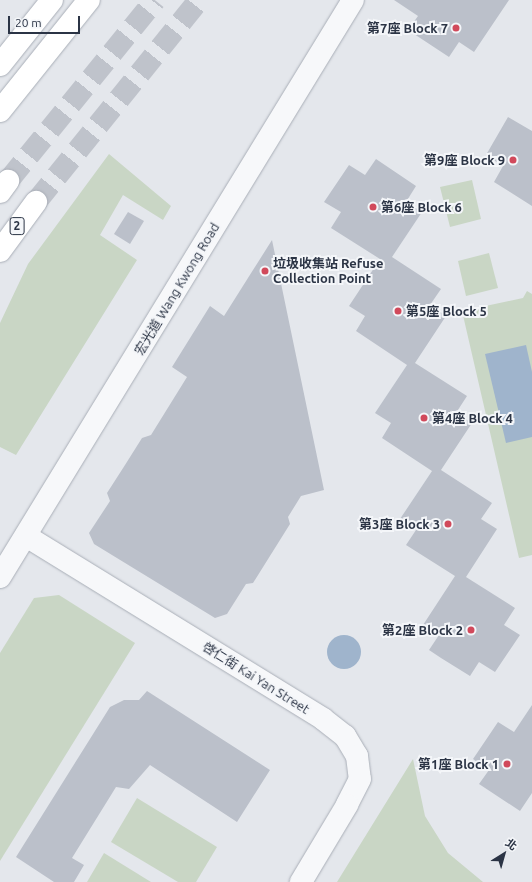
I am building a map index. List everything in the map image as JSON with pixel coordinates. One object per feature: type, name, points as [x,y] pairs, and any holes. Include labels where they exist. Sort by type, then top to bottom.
[{"type":"main road","points":[[0,64],[52,0]]},
{"type":"main road","points":[[0,111],[89,0]]},
{"type":"main road","name":"2","points":[[0,251],[36,202]]},
{"type":"street","name":"宏光道 Wang Kwong Road","points":[[0,577],[352,0]]},
{"type":"street","name":"啓仁街 Kai Yan Street","points":[[26,536],[322,719],[345,736],[357,756],[360,778],[347,805],[301,882]]},
{"type":"green space","points":[[109,154],[171,206],[163,220],[123,195],[100,235],[137,260],[16,455],[0,447],[0,323],[28,264]]},
{"type":"green space","points":[[472,180],[481,219],[450,227],[440,187]]},
{"type":"green space","points":[[489,253],[498,288],[466,296],[458,261]]},
{"type":"green space","points":[[527,291],[532,294],[532,555],[519,558],[462,311],[523,298]]},
{"type":"green space","points":[[59,595],[135,643],[0,861],[0,653],[34,598]]},
{"type":"green space","points":[[413,759],[425,816],[448,853],[483,882],[337,882]]},
{"type":"green space","points":[[137,798],[217,847],[196,882],[178,882],[111,842]]},
{"type":"green space","points":[[104,853],[151,882],[87,882]]},
{"type":"water","points":[[526,345],[532,372],[532,437],[506,443],[485,354]]},
{"type":"water","points":[[341,635],[347,635],[356,640],[360,646],[360,658],[356,664],[347,669],[341,669],[332,664],[327,655],[327,649],[332,640]]},
{"type":"building","name":"第7座 Block 7","points":[[394,0],[509,0],[474,52],[459,42],[449,57],[408,30],[418,16]]},
{"type":"building","name":"第9座 Block 9","points":[[508,117],[532,131],[532,206],[494,182],[503,166],[486,155]]},
{"type":"building","points":[[376,159],[416,186],[406,202],[422,212],[392,257],[441,289],[430,305],[446,316],[415,363],[467,396],[456,413],[472,423],[441,470],[492,503],[481,519],[497,529],[466,577],[515,608],[504,625],[520,635],[495,672],[479,662],[470,676],[429,650],[439,635],[423,625],[455,576],[406,545],[416,530],[400,519],[432,471],[382,438],[391,423],[375,413],[407,365],[356,331],[365,316],[349,306],[380,259],[331,228],[341,212],[324,202],[349,165],[365,175]]},
{"type":"building","points":[[128,212],[144,221],[130,244],[114,234]]},
{"type":"building","points":[[272,240],[324,490],[301,496],[288,517],[290,524],[253,583],[246,584],[227,614],[215,618],[94,544],[89,533],[110,501],[107,493],[142,438],[151,435],[187,377],[172,367],[210,306],[224,316]]},
{"type":"building","points":[[147,691],[270,770],[237,822],[150,765],[129,789],[116,787],[72,858],[84,865],[74,882],[54,882],[16,857],[110,707],[124,700],[139,700]]},
{"type":"building","name":"第1座 Block 1","points":[[532,705],[532,793],[520,811],[479,784],[489,770],[473,759],[498,722],[514,732]]},
{"type":"tunnel","points":[[8,181],[155,0]]},
{"type":"tunnel","points":[[36,202],[199,0]]},
{"type":"place","name":"第7座 Block 7","points":[[456,28]]},
{"type":"place","name":"第9座 Block 9","points":[[513,160]]},
{"type":"place","name":"第6座 Block 6","points":[[373,207]]},
{"type":"place","name":"垃圾收集站 Refuse Collection Point","points":[[265,271]]},
{"type":"place","name":"第5座 Block 5","points":[[398,311]]},
{"type":"place","name":"第4座 Block 4","points":[[424,418]]},
{"type":"place","name":"第3座 Block 3","points":[[448,524]]},
{"type":"place","name":"第2座 Block 2","points":[[471,630]]},
{"type":"place","name":"第1座 Block 1","points":[[507,764]]}]
